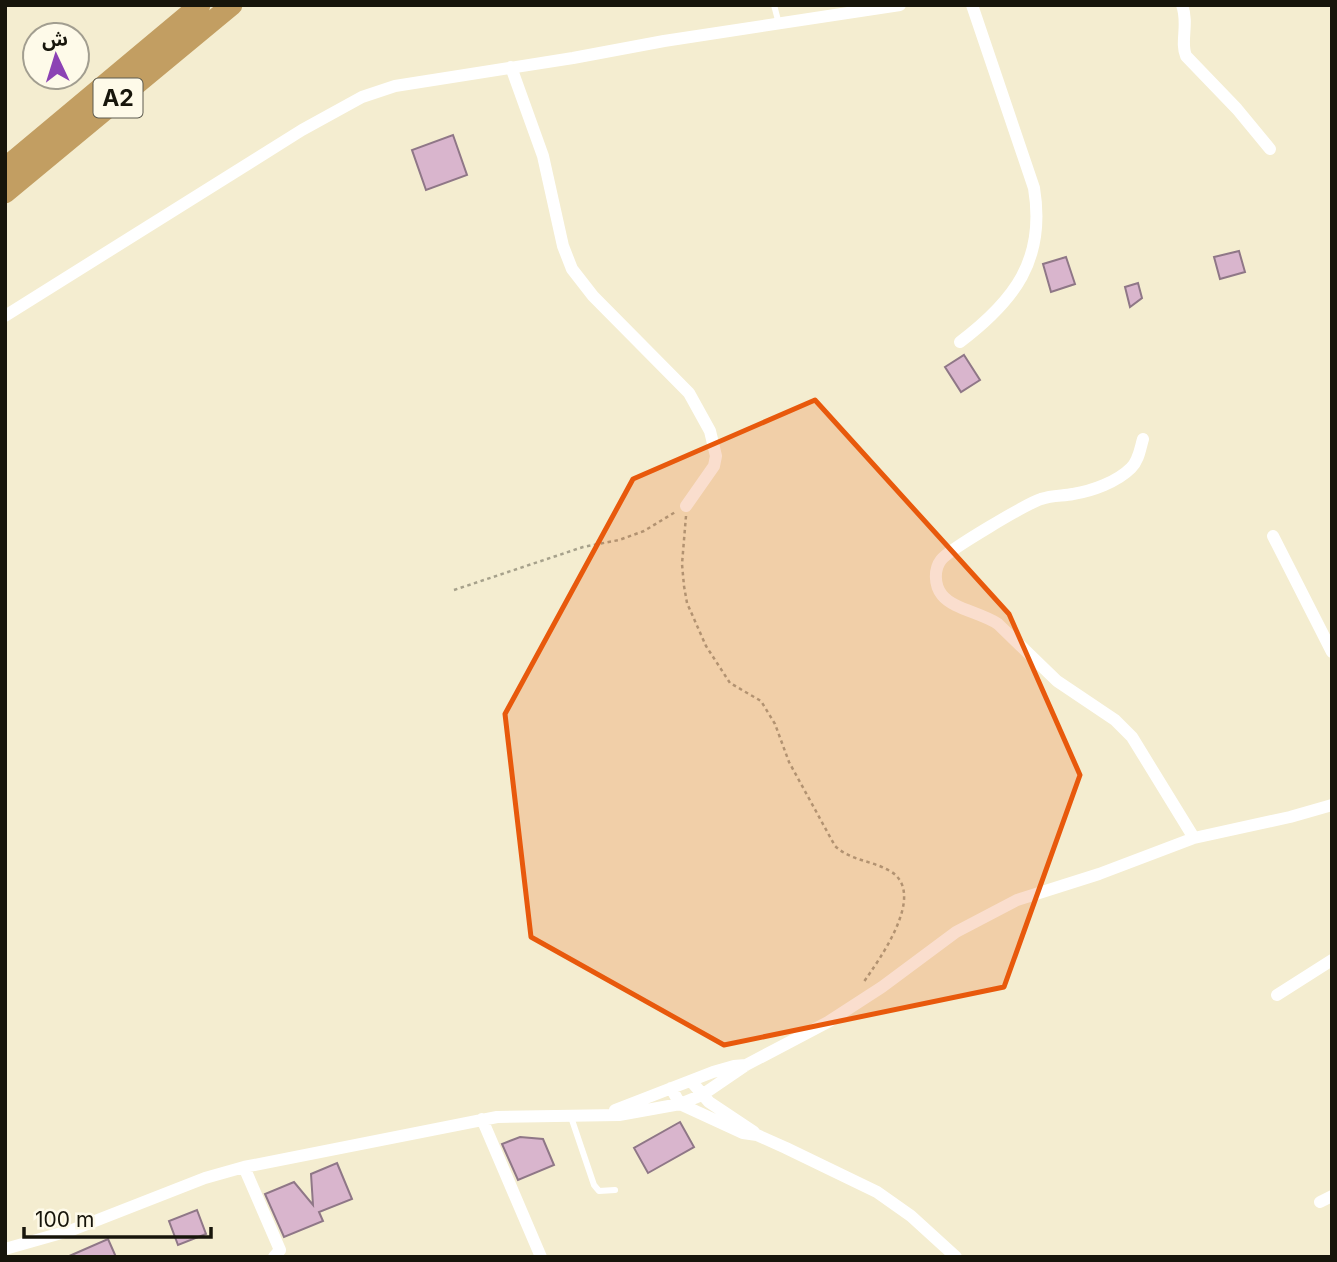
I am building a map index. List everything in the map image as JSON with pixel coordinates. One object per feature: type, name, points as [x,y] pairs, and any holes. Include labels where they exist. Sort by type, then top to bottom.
[{"type":"highway","name":"A2","points":[[5,168],[200,5]]},
{"type":"highway","name":"A2","points":[[5,193],[232,5]]},
{"type":"street","points":[[5,316],[302,130],[362,97],[395,86],[900,5]]},
{"type":"street","points":[[960,342],[984,324],[1015,291],[1030,259],[1037,217],[1034,188],[972,5]]},
{"type":"street","points":[[1182,5],[1186,19],[1186,56],[1237,109],[1270,149]]},
{"type":"street","points":[[511,67],[543,156],[563,246],[572,269],[593,296],[689,393],[710,431],[716,456],[714,466],[686,506]]},
{"type":"street","points":[[1143,439],[1137,461],[1131,469],[1114,480],[1079,493],[1040,499],[949,552],[938,564],[936,583],[948,600],[998,624],[1057,681],[1115,720],[1132,737],[1194,838]]},
{"type":"street","points":[[1273,536],[1332,652]]},
{"type":"street","points":[[5,1249],[72,1230],[205,1178],[244,1167],[482,1119],[519,1115],[619,1115],[680,1104],[702,1095],[746,1065],[828,1022],[882,987],[956,932],[1017,900],[1099,874],[1194,838],[1332,805]]},
{"type":"street","points":[[1277,995],[1332,960]]},
{"type":"street","points":[[611,1114],[617,1108],[671,1088],[734,1066],[746,1065]]},
{"type":"street","points":[[691,1081],[702,1095],[747,1125],[757,1135]]},
{"type":"street","points":[[671,1088],[680,1104],[743,1133],[757,1135],[877,1192],[911,1216],[955,1256]]},
{"type":"street","points":[[482,1119],[541,1257]]},
{"type":"street","points":[[244,1167],[276,1237],[280,1250],[274,1257]]},
{"type":"lane","points":[[774,5],[779,24]]},
{"type":"lane","points":[[571,1115],[594,1185],[599,1191],[615,1190]]},
{"type":"path","points":[[454,590],[572,550],[619,540],[644,531],[686,506]]},
{"type":"path","points":[[686,506],[682,564],[684,586],[687,603],[706,646],[730,684],[761,701],[775,724],[789,762],[835,846],[845,855],[891,872],[902,884],[904,904],[898,923],[887,947],[862,986]]},
{"type":"highlighted area","points":[[815,400],[1009,614],[1080,775],[1004,987],[724,1045],[531,937],[505,714],[633,479]]},
{"type":"building","points":[[453,135],[467,175],[426,190],[412,150]]},
{"type":"building","points":[[1239,251],[1245,272],[1220,279],[1214,257]]},
{"type":"building","points":[[1066,257],[1075,284],[1051,292],[1043,264]]},
{"type":"building","points":[[1138,283],[1142,298],[1130,307],[1125,287]]},
{"type":"building","points":[[964,355],[980,380],[961,392],[945,367]]},
{"type":"building","points":[[680,1122],[694,1147],[648,1173],[634,1148]]},
{"type":"building","points":[[520,1137],[543,1139],[554,1165],[518,1180],[502,1144]]},
{"type":"building","points":[[337,1163],[352,1199],[319,1212],[323,1221],[284,1237],[265,1194],[294,1182],[313,1205],[311,1174]]},
{"type":"building","points":[[197,1210],[206,1234],[178,1245],[169,1221]]},
{"type":"building","points":[[108,1239],[116,1257],[67,1257]]}]
